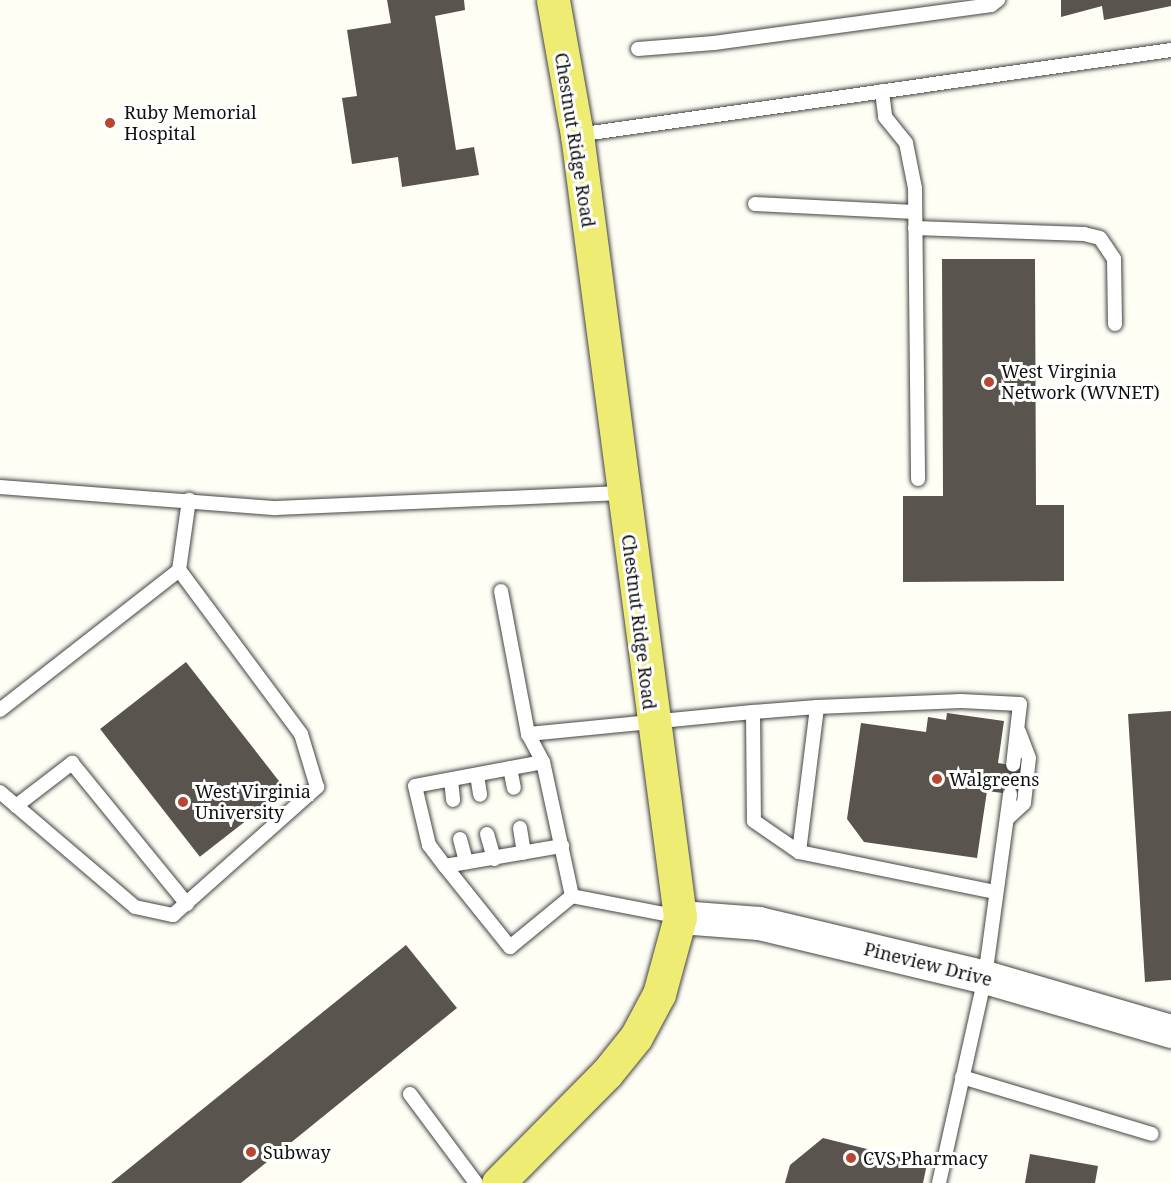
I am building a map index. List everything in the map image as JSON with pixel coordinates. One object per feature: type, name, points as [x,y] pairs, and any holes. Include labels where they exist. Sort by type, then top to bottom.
[{"type":"main road","name":"Chestnut Ridge Road","points":[[498,1183],[607,1073],[636,1037],[659,994],[680,918],[622,493],[577,135],[553,0]]},
{"type":"street","name":"Pineview Drive","points":[[680,918],[759,923],[985,977],[1171,1031]]},
{"type":"lane","points":[[638,49],[714,44],[955,5],[991,5],[998,0]]},
{"type":"lane","points":[[577,135],[1171,50]]},
{"type":"lane","points":[[882,91],[885,117],[906,143],[912,163],[915,212],[918,479]]},
{"type":"lane","points":[[756,204],[915,212]]},
{"type":"lane","points":[[915,228],[1084,234],[1100,238],[1114,259],[1115,324]]},
{"type":"lane","points":[[0,487],[276,508],[622,493]]},
{"type":"lane","points":[[0,710],[179,570],[189,500]]},
{"type":"lane","points":[[0,792],[135,907],[173,915],[317,787],[301,734],[179,570]]},
{"type":"lane","points":[[501,591],[528,734],[543,762],[572,897]]},
{"type":"lane","points":[[528,734],[817,707],[961,701],[1020,704],[1013,765]]},
{"type":"lane","points":[[799,852],[817,707]]},
{"type":"lane","points":[[753,712],[754,821],[799,852],[995,892]]},
{"type":"lane","points":[[1007,819],[1024,803],[1029,758],[1018,729]]},
{"type":"lane","points":[[543,762],[416,786],[429,845],[510,947],[572,897],[680,918]]},
{"type":"lane","points":[[16,806],[72,763],[187,904]]},
{"type":"lane","points":[[510,768],[514,788]]},
{"type":"lane","points":[[477,775],[480,795]]},
{"type":"lane","points":[[451,780],[453,800]]},
{"type":"lane","points":[[939,1183],[985,977],[1010,794]]},
{"type":"lane","points":[[520,828],[524,853]]},
{"type":"lane","points":[[487,834],[494,859]]},
{"type":"lane","points":[[460,839],[466,862]]},
{"type":"lane","points":[[445,866],[562,846]]},
{"type":"lane","points":[[962,1077],[1152,1134]]},
{"type":"lane","points":[[410,1094],[476,1183]]},
{"type":"building","points":[[387,0],[464,0],[465,10],[435,16],[456,150],[474,147],[479,175],[402,187],[398,157],[352,164],[342,98],[357,96],[347,30],[391,23]]},
{"type":"building","points":[[1061,0],[1171,0],[1171,6],[1104,20],[1102,6],[1061,17]]},
{"type":"building","name":"West Virginia Network (WVNET)","points":[[942,259],[1035,259],[1036,505],[1064,505],[1064,581],[903,582],[903,496],[943,496]]},
{"type":"building","points":[[186,662],[286,790],[200,857],[100,729]]},
{"type":"building","points":[[1171,711],[1171,980],[1145,982],[1128,714]]},
{"type":"building","name":"Walgreens","points":[[947,713],[1004,721],[998,763],[1022,767],[1018,795],[987,791],[977,858],[864,842],[847,819],[861,723],[926,732],[928,717],[946,720]]},
{"type":"building","points":[[406,945],[457,1008],[241,1183],[111,1183]]},
{"type":"building","name":"CVS Pharmacy","points":[[823,1138],[927,1164],[923,1183],[785,1183],[790,1165]]},
{"type":"building","points":[[1030,1154],[1098,1166],[1095,1183],[1025,1183]]},
{"type":"place","name":"Ruby Memorial Hospital","points":[[110,123]]},
{"type":"place","name":"West Virginia Network (WVNET)","points":[[989,382]]},
{"type":"place","name":"Walgreens","points":[[937,779]]},
{"type":"place","name":"West Virginia University","points":[[183,802]]},
{"type":"place","name":"Subway","points":[[251,1152]]},
{"type":"place","name":"CVS Pharmacy","points":[[851,1158]]}]
